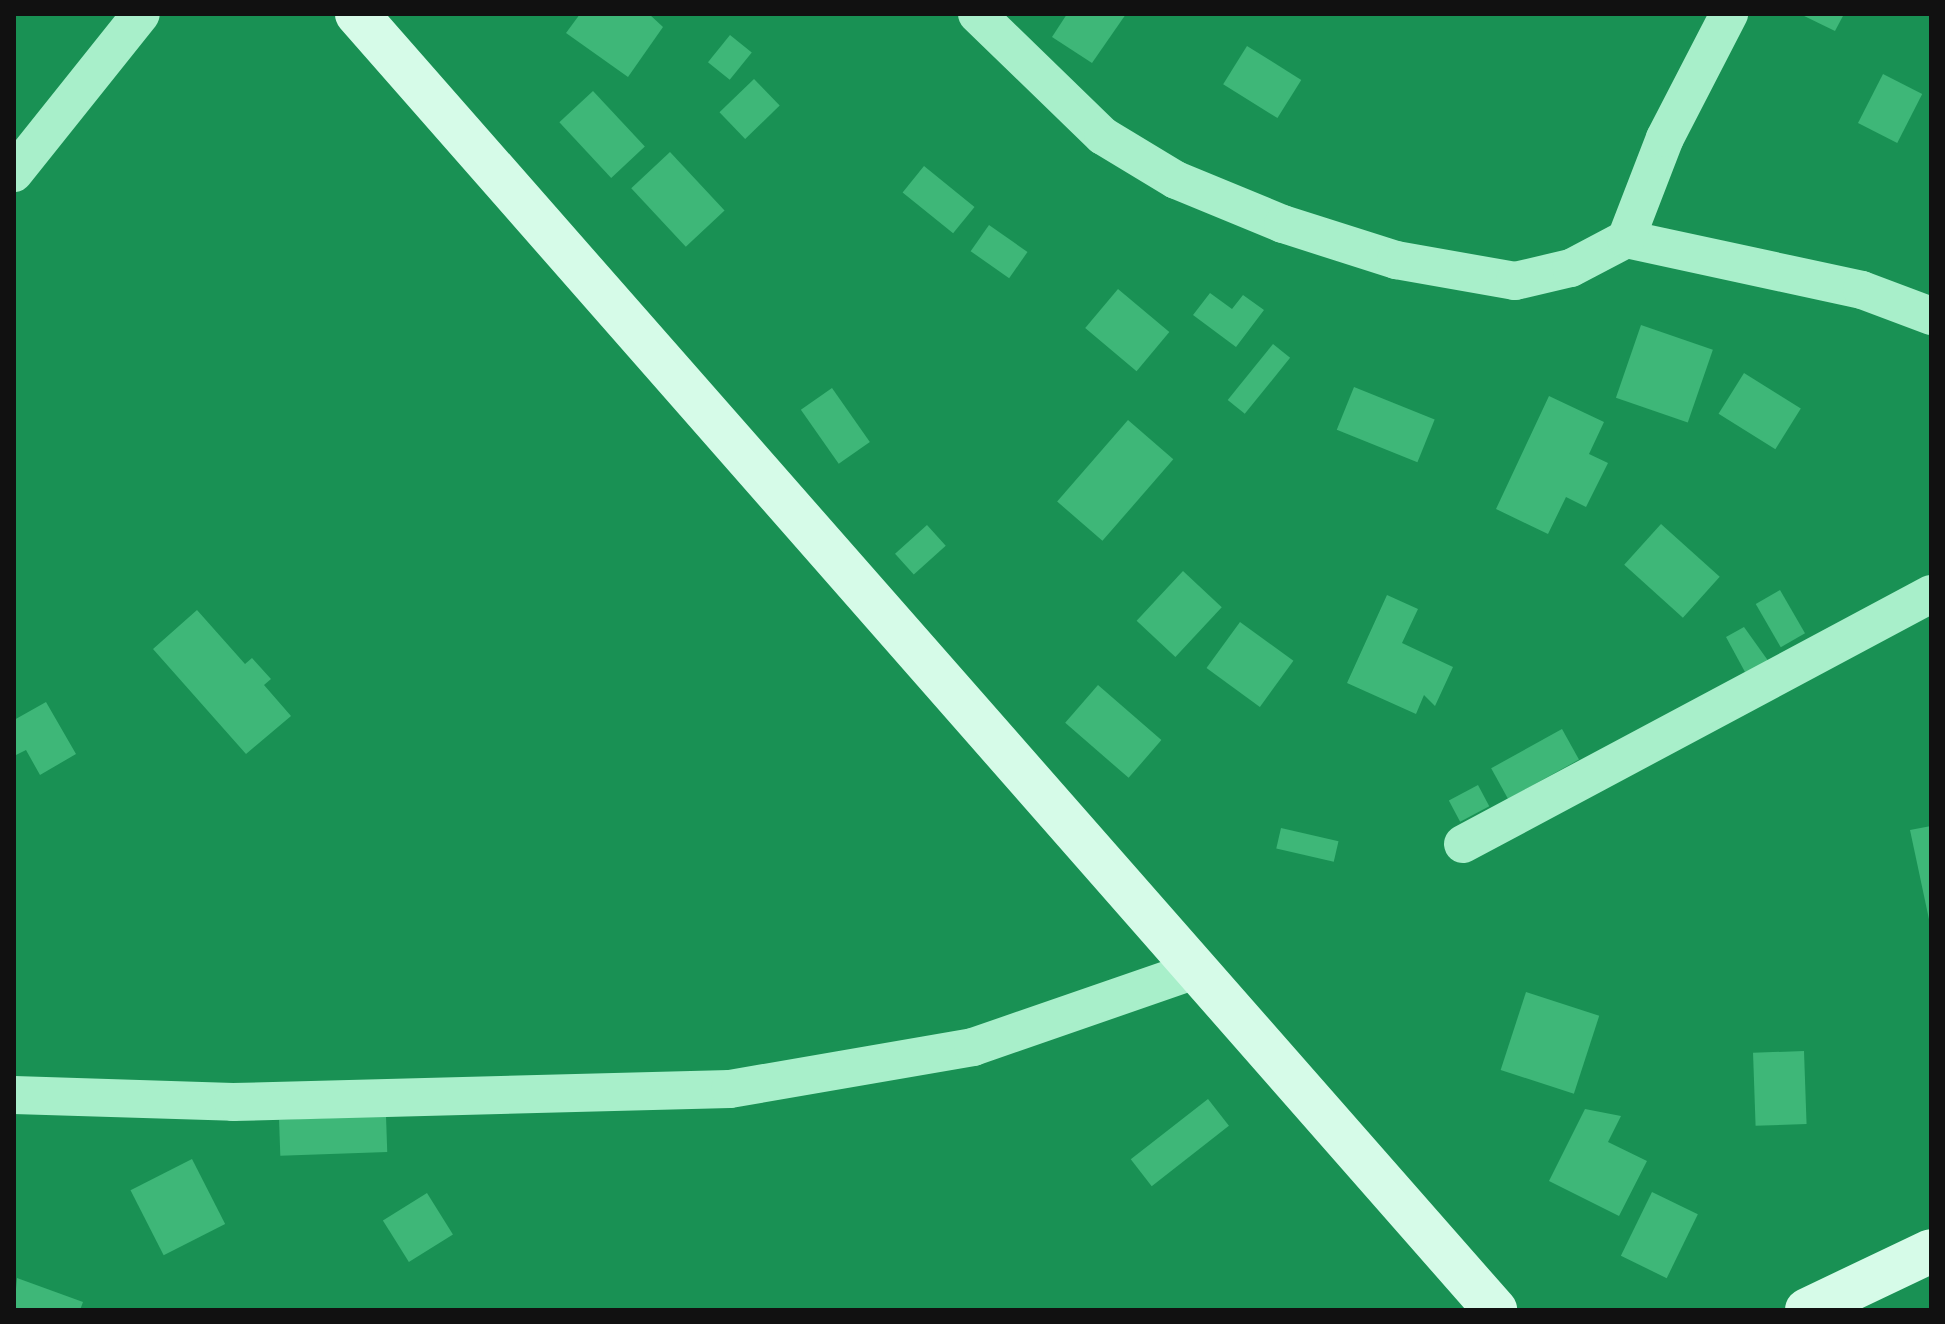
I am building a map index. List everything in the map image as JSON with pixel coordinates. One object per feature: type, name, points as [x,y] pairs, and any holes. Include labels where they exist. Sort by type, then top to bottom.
[{"type":"main road","points":[[370,19],[1192,971],[1495,1310]]},
{"type":"main road","points":[[1807,1310],[1925,1262]]},
{"type":"street","points":[[14,173],[141,14]]},
{"type":"street","points":[[977,14],[1103,136],[1176,180],[1283,224],[1396,260],[1515,281],[1571,268],[1626,239],[1862,290],[1931,316]]},
{"type":"street","points":[[1626,239],[1665,138],[1729,14]]},
{"type":"street","points":[[1463,844],[1931,594]]},
{"type":"street","points":[[14,1095],[233,1102],[730,1089],[973,1047],[1192,971]]},
{"type":"building","points":[[580,14],[649,14],[663,27],[628,77],[566,33]]},
{"type":"building","points":[[1067,14],[1126,14],[1092,63],[1052,37]]},
{"type":"building","points":[[1800,14],[1844,14],[1835,31]]},
{"type":"building","points":[[730,35],[752,53],[730,80],[708,62]]},
{"type":"building","points":[[1247,46],[1301,80],[1277,118],[1223,84]]},
{"type":"building","points":[[1883,74],[1922,94],[1897,143],[1858,123]]},
{"type":"building","points":[[754,79],[780,106],[745,139],[719,112]]},
{"type":"building","points":[[593,91],[645,147],[611,178],[559,122]]},
{"type":"building","points":[[670,152],[725,211],[686,247],[631,188]]},
{"type":"building","points":[[924,166],[975,207],[953,233],[903,192]]},
{"type":"building","points":[[989,225],[1028,252],[1009,278],[971,251]]},
{"type":"building","points":[[1118,289],[1169,332],[1137,371],[1085,328]]},
{"type":"building","points":[[1210,293],[1232,309],[1243,295],[1264,310],[1236,347],[1193,315]]},
{"type":"building","points":[[1641,325],[1713,350],[1688,423],[1616,398]]},
{"type":"building","points":[[1273,344],[1290,358],[1245,414],[1228,400]]},
{"type":"building","points":[[1744,373],[1801,409],[1775,449],[1719,414]]},
{"type":"building","points":[[1354,387],[1435,420],[1417,462],[1337,430]]},
{"type":"building","points":[[832,388],[870,442],[839,464],[801,410]]},
{"type":"building","points":[[1549,396],[1604,422],[1589,454],[1608,463],[1586,507],[1566,497],[1548,534],[1496,509]]},
{"type":"building","points":[[1128,420],[1173,459],[1102,541],[1057,502]]},
{"type":"building","points":[[1661,524],[1720,577],[1683,618],[1624,565]]},
{"type":"building","points":[[927,525],[946,546],[914,575],[895,554]]},
{"type":"building","points":[[1183,571],[1222,607],[1175,657],[1137,621]]},
{"type":"building","points":[[1780,590],[1805,633],[1781,647],[1756,604]]},
{"type":"building","points":[[1387,595],[1418,609],[1402,643],[1453,667],[1435,706],[1424,695],[1416,714],[1347,683]]},
{"type":"building","points":[[197,610],[245,664],[252,658],[271,679],[264,685],[291,716],[246,754],[153,649]]},
{"type":"building","points":[[1240,622],[1293,661],[1260,707],[1206,668]]},
{"type":"building","points":[[1744,627],[1769,662],[1745,672],[1726,637]]},
{"type":"building","points":[[1098,685],[1161,740],[1129,778],[1065,723]]},
{"type":"building","points":[[46,702],[76,754],[40,775],[26,750],[14,756],[14,720]]},
{"type":"building","points":[[1562,729],[1579,760],[1508,799],[1491,768]]},
{"type":"building","points":[[1478,785],[1489,806],[1460,822],[1449,800]]},
{"type":"building","points":[[1931,826],[1931,924],[1930,924],[1910,830]]},
{"type":"building","points":[[1281,828],[1338,841],[1334,862],[1276,848]]},
{"type":"building","points":[[1526,992],[1599,1016],[1574,1094],[1501,1070]]},
{"type":"building","points":[[1804,1051],[1807,1124],[1756,1126],[1753,1053]]},
{"type":"building","points":[[1208,1099],[1229,1126],[1152,1186],[1131,1159]]},
{"type":"building","points":[[1585,1109],[1621,1116],[1608,1142],[1647,1161],[1619,1216],[1549,1181]]},
{"type":"building","points":[[386,1116],[387,1152],[280,1156],[279,1120]]},
{"type":"building","points":[[192,1159],[225,1224],[164,1255],[131,1190]]},
{"type":"building","points":[[1652,1192],[1698,1214],[1667,1278],[1621,1256]]},
{"type":"building","points":[[427,1193],[453,1235],[409,1262],[383,1221]]},
{"type":"building","points":[[17,1278],[83,1302],[80,1310],[14,1310]]}]
